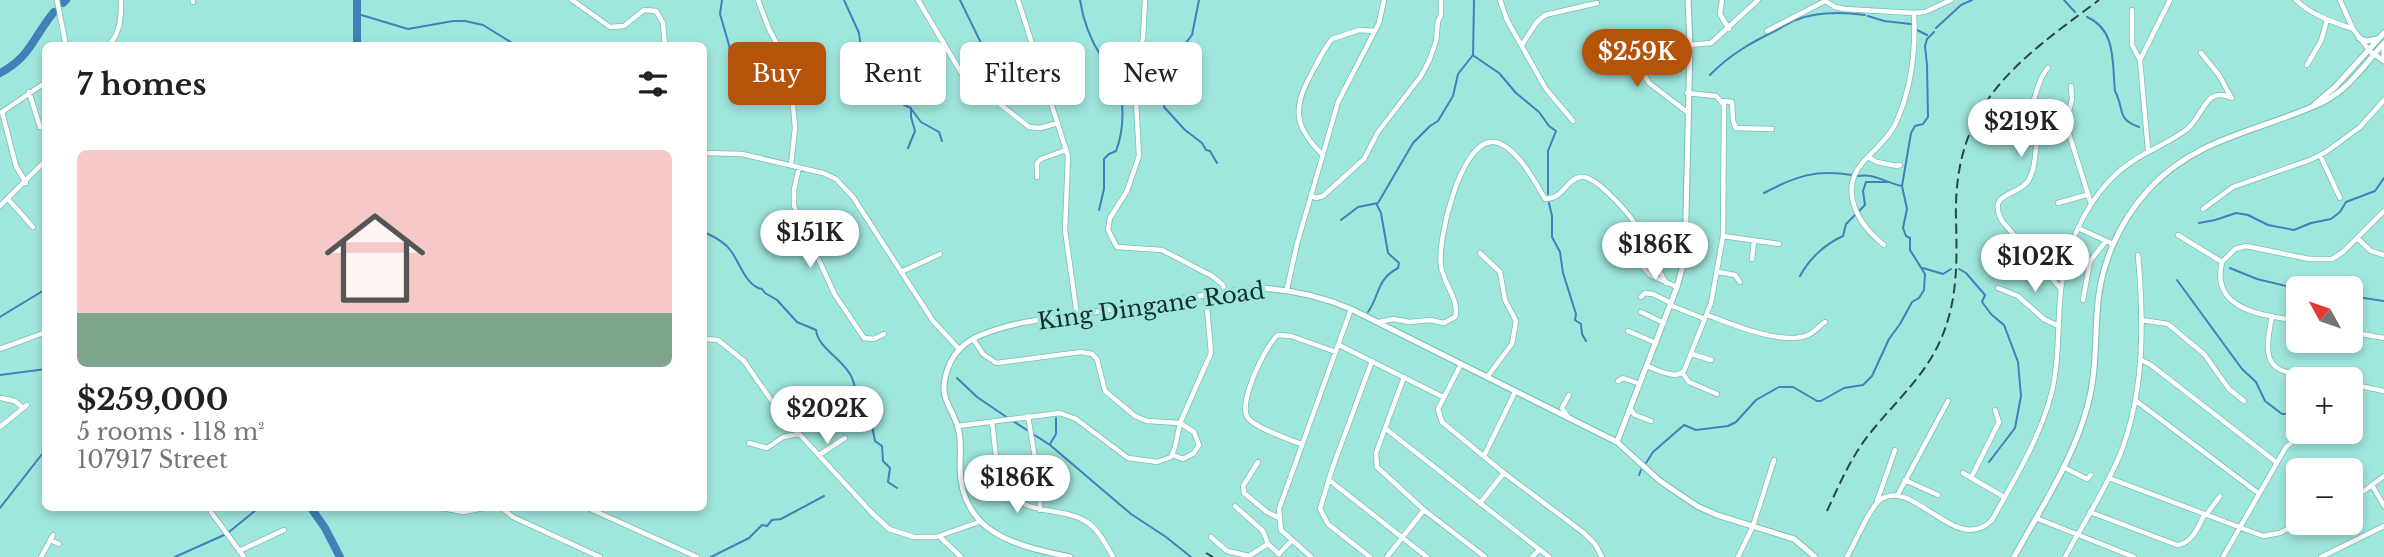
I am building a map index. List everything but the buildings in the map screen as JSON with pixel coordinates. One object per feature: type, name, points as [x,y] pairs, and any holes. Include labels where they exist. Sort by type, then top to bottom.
[{"type":"street","points":[[57,0],[65,42]]},
{"type":"street","points":[[111,42],[119,28],[121,0]]},
{"type":"street","points":[[572,0],[613,28],[627,24],[644,10],[656,11],[663,23],[665,42]]},
{"type":"street","points":[[758,0],[769,29],[790,69],[795,128],[791,165]]},
{"type":"street","points":[[918,0],[955,65],[970,83],[1029,127],[1040,128],[1058,123]]},
{"type":"street","points":[[1018,0],[1066,150],[1068,163],[1065,230],[1077,315]]},
{"type":"street","points":[[1145,0],[1144,31],[1136,67],[1139,156],[1127,191],[1108,223],[1109,234],[1117,247],[1162,250],[1219,281],[1225,292]]},
{"type":"street","points":[[1287,289],[1297,244],[1338,102],[1382,17],[1384,0]]},
{"type":"street","points":[[1311,196],[1324,196],[1364,159],[1378,132],[1416,83],[1433,53],[1441,15],[1441,0]]},
{"type":"street","points":[[1500,0],[1507,20],[1546,89],[1573,121]]},
{"type":"street","points":[[1617,442],[1677,287],[1686,244],[1688,0]]},
{"type":"street","points":[[1722,0],[1720,15],[1729,29]]},
{"type":"street","points":[[1642,71],[1665,47],[1711,43],[1758,0]]},
{"type":"street","points":[[1767,31],[1825,1],[1844,9],[1914,13],[1925,12],[1951,0]]},
{"type":"street","points":[[2140,60],[2170,0]]},
{"type":"street","points":[[2296,0],[2328,20],[2353,29]]},
{"type":"street","points":[[2340,0],[2353,29],[2371,52],[2384,61]]},
{"type":"street","points":[[1522,45],[1535,23],[1545,15],[1597,3]]},
{"type":"street","points":[[2132,10],[2132,46],[2140,60],[2147,150]]},
{"type":"street","points":[[1884,245],[1855,211],[1851,183],[1868,157],[1892,129],[1904,102],[1911,76],[1914,13]]},
{"type":"street","points":[[2307,65],[2321,41],[2328,20]]},
{"type":"street","points":[[1323,155],[1306,136],[1298,120],[1298,107],[1303,90],[1332,39],[1359,30],[1375,31]]},
{"type":"street","points":[[2360,38],[2370,41],[2383,38]]},
{"type":"street","points":[[2014,557],[2076,440],[2091,391],[2099,295],[2109,243],[2140,199],[2162,176],[2187,157],[2224,138],[2281,120],[2312,106],[2383,38]]},
{"type":"street","points":[[2384,49],[2384,55]]},
{"type":"street","points":[[1601,53],[1611,61],[1642,71],[1649,83],[1687,113]]},
{"type":"street","points":[[1877,502],[1886,497],[1897,496],[1958,530],[1970,532],[1985,528],[1992,520],[2043,422],[2055,376],[2061,289],[2066,261],[2078,228],[2091,204],[2121,169],[2147,150],[2188,128],[2213,96],[2224,94],[2232,98],[2219,75],[2201,53]]},
{"type":"street","points":[[2036,142],[2031,132],[2032,110],[2039,81],[2048,68]]},
{"type":"street","points":[[26,183],[16,166],[2,112],[42,84]]},
{"type":"street","points":[[2071,86],[2072,99],[2066,124],[2091,204]]},
{"type":"street","points":[[29,92],[40,127]]},
{"type":"street","points":[[1687,93],[1713,95],[1723,101],[1732,102],[1734,125],[1737,128],[1772,129]]},
{"type":"street","points":[[2203,209],[2233,187],[2320,155],[2360,127],[2384,100]]},
{"type":"street","points":[[1683,373],[1706,317],[1718,272],[1723,236],[1723,101]]},
{"type":"street","points":[[2061,289],[2010,232],[1998,214],[2000,200],[2028,181],[2040,132],[2047,123],[2057,121],[2066,124]]},
{"type":"street","points":[[1378,323],[1393,319],[1444,323],[1455,317],[1455,306],[1441,268],[1441,243],[1447,210],[1457,182],[1469,160],[1487,142],[1500,143],[1512,152],[1545,199],[1558,197],[1577,178],[1585,176],[1592,179],[1633,222],[1666,283]]},
{"type":"street","points":[[1037,177],[1037,163],[1041,159],[1066,150]]},
{"type":"street","points":[[707,153],[737,153],[799,167],[827,175],[846,188],[933,321],[959,349],[949,366],[944,384],[946,404],[958,426],[961,440],[960,481],[964,495],[979,522],[1006,541],[1070,557]]},
{"type":"street","points":[[2320,155],[2340,198]]},
{"type":"street","points":[[1868,157],[1877,162],[1899,165]]},
{"type":"street","points":[[0,206],[42,165]]},
{"type":"street","points":[[799,167],[793,195],[798,214],[835,295],[862,337],[874,338],[884,334]]},
{"type":"street","points":[[2058,203],[2086,195]]},
{"type":"street","points":[[8,199],[33,227]]},
{"type":"street","points":[[2286,319],[2242,309],[2230,299],[2221,281],[2222,262],[2235,249],[2250,246],[2309,259],[2327,259],[2343,252],[2384,211]]},
{"type":"street","points":[[779,229],[798,214]]},
{"type":"street","points":[[2078,228],[2109,243]]},
{"type":"street","points":[[2178,235],[2222,262]]},
{"type":"street","points":[[1723,236],[1779,244]]},
{"type":"street","points":[[2357,238],[2371,251],[2384,255]]},
{"type":"street","points":[[1653,259],[1662,257],[1668,241]]},
{"type":"street","points":[[1752,259],[1754,241]]},
{"type":"street","points":[[2083,300],[2090,261],[2096,250],[2109,243]]},
{"type":"street","points":[[1480,253],[1498,269],[1505,300],[1516,321],[1512,344],[1487,377]]},
{"type":"street","points":[[1630,253],[1647,272],[1677,287]]},
{"type":"street","points":[[901,272],[940,254]]},
{"type":"street","points":[[2065,557],[2109,478],[2125,440],[2135,400],[2141,360],[2138,255]]},
{"type":"street","points":[[1718,272],[1735,275],[1740,282]]},
{"type":"street","name":"King Dingane Road","points":[[959,349],[973,339],[1024,323],[1225,292],[1260,288],[1287,289],[1323,298],[1351,309],[1617,442],[1679,495],[1717,515],[1794,540],[1815,557]]},
{"type":"street","points":[[1998,288],[2018,296],[2044,319],[2059,326]]},
{"type":"street","points":[[1641,297],[1645,293],[1653,294],[1706,317],[1749,331],[1782,337],[1808,335],[1825,322]]},
{"type":"street","points":[[958,426],[1052,413],[1069,415],[1128,458],[1157,462],[1165,460],[1173,455],[1180,423],[1211,353],[1206,296]]},
{"type":"street","points":[[1311,557],[1282,530],[1279,517],[1281,499],[1351,309]]},
{"type":"street","points":[[1641,312],[1664,323]]},
{"type":"street","points":[[2272,316],[2266,347],[2272,363],[2286,371]]},
{"type":"street","points":[[2141,320],[2164,322],[2178,331],[2204,354],[2229,389],[2244,401]]},
{"type":"street","points":[[1628,331],[1656,343]]},
{"type":"street","points":[[0,349],[42,333]]},
{"type":"street","points":[[2363,334],[2384,338]]},
{"type":"street","points":[[1301,444],[1250,421],[1244,410],[1246,398],[1268,345],[1278,335],[1291,335],[1336,352]]},
{"type":"street","points":[[707,339],[718,340],[738,355],[776,408],[889,529],[914,537],[940,537],[979,522]]},
{"type":"street","points":[[973,339],[988,359],[996,363],[1081,352],[1092,354],[1099,362],[1102,388],[1108,396],[1141,420],[1180,423],[1194,432],[1198,447],[1194,453],[1184,458],[1173,455]]},
{"type":"street","points":[[1339,345],[1444,397]]},
{"type":"street","points":[[1692,354],[1712,360]]},
{"type":"street","points":[[2141,360],[2276,462]]},
{"type":"street","points":[[1370,557],[1328,524],[1321,514],[1321,502],[1372,361]]},
{"type":"street","points":[[1461,364],[1438,409],[1442,422],[1584,533],[1595,544],[1602,557]]},
{"type":"street","points":[[1647,366],[1671,374],[1683,373]]},
{"type":"street","points":[[1683,373],[1689,382],[1717,394]]},
{"type":"street","points":[[1404,377],[1376,453],[1377,467],[1424,510],[1485,557]]},
{"type":"street","points":[[1618,381],[1623,378],[1640,384]]},
{"type":"street","points":[[2363,387],[2384,391]]},
{"type":"street","points":[[1484,456],[1516,392]]},
{"type":"street","points":[[1568,418],[1562,408],[1569,395]]},
{"type":"street","points":[[0,427],[25,407],[15,401],[1,398]]},
{"type":"street","points":[[2135,400],[2258,494]]},
{"type":"street","points":[[1897,496],[1948,401]]},
{"type":"street","points":[[1630,409],[1635,415],[1651,421]]},
{"type":"street","points":[[1971,478],[1999,422],[1995,410]]},
{"type":"street","points":[[1027,416],[1040,488],[1040,510]]},
{"type":"street","points":[[992,422],[1004,485],[1016,500],[1040,510],[1084,520],[1094,528],[1113,557]]},
{"type":"street","points":[[1386,429],[1549,557]]},
{"type":"street","points":[[750,443],[767,448],[783,437],[799,434]]},
{"type":"street","points":[[819,455],[845,438]]},
{"type":"street","points":[[2223,557],[2276,462],[2290,444]]},
{"type":"street","points":[[1847,557],[1877,502],[1895,450]]},
{"type":"street","points":[[1738,557],[1753,526],[1774,460]]},
{"type":"street","points":[[1258,462],[1244,486],[1244,493],[1267,512],[1279,517]]},
{"type":"street","points":[[2063,467],[2083,478],[2087,479],[2091,475]]},
{"type":"street","points":[[1480,503],[1504,473]]},
{"type":"street","points":[[1963,473],[2005,497]]},
{"type":"street","points":[[2363,490],[2384,476]]},
{"type":"street","points":[[2109,478],[2255,534],[2269,536],[2286,529]]},
{"type":"street","points":[[1329,480],[1427,557]]},
{"type":"street","points":[[1905,480],[1938,495]]},
{"type":"street","points":[[2372,485],[2384,506]]},
{"type":"street","points":[[2090,512],[2182,545],[2190,540],[2220,496]]},
{"type":"street","points":[[1235,506],[1263,531],[1268,544],[1279,554],[1291,541]]},
{"type":"street","points":[[1387,557],[1424,510]]},
{"type":"street","points":[[506,511],[523,522],[600,557]]},
{"type":"street","points":[[595,511],[697,557]]},
{"type":"street","points":[[211,512],[244,557]]},
{"type":"street","points":[[2036,518],[2134,557]]},
{"type":"street","points":[[2320,557],[2384,526]]},
{"type":"street","points":[[239,551],[284,530]]},
{"type":"street","points":[[940,537],[961,557]]},
{"type":"street","points":[[1211,537],[1227,551],[1249,556],[1268,544]]},
{"type":"street","points":[[41,557],[52,538],[58,544]]},
{"type":"street","points":[[1532,557],[1539,550]]},
{"type":"waterway","points":[[63,3],[66,0]]},
{"type":"waterway","points":[[357,0],[357,42]]},
{"type":"waterway","points":[[722,0],[720,14],[728,42]]},
{"type":"waterway","points":[[844,0],[859,33],[863,66],[873,70],[878,83],[887,90],[902,94],[904,105],[911,108],[915,131],[908,148]]},
{"type":"waterway","points":[[960,0],[981,42]]},
{"type":"waterway","points":[[1080,0],[1094,43],[1117,77],[1122,104],[1121,133],[1116,151],[1104,159],[1104,189],[1099,210]]},
{"type":"waterway","points":[[1199,0],[1192,35],[1166,79],[1164,107],[1185,130],[1210,151],[1217,163]]},
{"type":"waterway","points":[[1341,220],[1358,207],[1378,203],[1413,143],[1438,121],[1453,96],[1458,74],[1473,55],[1474,0]]},
{"type":"waterway","points":[[1936,28],[1961,5],[1972,0]]},
{"type":"waterway","points":[[2064,0],[2075,12]]},
{"type":"waterway","points":[[0,73],[19,60],[54,12]]},
{"type":"waterway","points":[[358,14],[408,29],[465,21],[483,25],[511,42]]},
{"type":"waterway","points":[[1710,75],[1741,50],[1793,21],[1821,14],[1865,15]]},
{"type":"waterway","points":[[1868,16],[1911,24]]},
{"type":"waterway","points":[[2087,17],[2104,30],[2111,49],[2115,91],[2122,113],[2127,121],[2139,127]]},
{"type":"waterway","points":[[1917,30],[1927,35]]},
{"type":"waterway","points":[[1646,463],[1653,452],[1684,425],[1696,430],[1728,426],[1736,422],[1756,400],[1779,387],[1793,387],[1821,401],[1844,388],[1863,385],[1872,376],[1889,339],[1912,302],[1919,298],[1924,290],[1925,274],[1910,250],[1910,238],[1906,236],[1903,228],[1907,209],[1902,186],[1911,133],[1915,126],[1923,124],[1928,117],[1925,46],[1927,39],[1934,32]]},
{"type":"waterway","points":[[1474,56],[1499,73],[1556,131],[1548,151],[1548,194]]},
{"type":"waterway","points":[[912,110],[921,122],[939,132],[942,141]]},
{"type":"waterway","points":[[1764,193],[1806,175],[1852,175]]},
{"type":"waterway","points":[[1858,176],[1875,177],[1902,186]]},
{"type":"waterway","points":[[2199,223],[2236,213],[2248,215],[2268,225],[2294,230],[2331,219],[2340,212],[2346,202],[2375,191],[2384,178]]},
{"type":"waterway","points":[[1800,276],[1818,253],[1843,236],[1846,224],[1865,205],[1863,191],[1866,182],[1889,182]]},
{"type":"waterway","points":[[1549,203],[1552,237],[1560,252],[1563,273],[1576,314],[1575,320],[1581,324],[1586,341]]},
{"type":"waterway","points":[[1368,312],[1382,283],[1398,268],[1399,263],[1388,253],[1381,213],[1377,205]]},
{"type":"waterway","points":[[707,234],[728,248],[756,287],[777,300],[797,322],[816,330],[821,343],[849,372],[859,403],[871,421],[875,441],[882,446],[883,461],[890,468],[888,482],[897,488]]},
{"type":"waterway","points":[[1923,268],[1943,274],[1951,269]]},
{"type":"waterway","points":[[2230,268],[2257,279],[2286,286]]},
{"type":"waterway","points":[[1959,269],[1966,273],[1985,295],[1982,302],[1991,314]]},
{"type":"waterway","points":[[2177,280],[2242,369],[2256,382],[2265,401],[2282,414],[2286,414]]},
{"type":"waterway","points":[[0,317],[42,291]]},
{"type":"waterway","points":[[2363,298],[2384,301]]},
{"type":"waterway","points":[[1989,462],[2015,428],[2021,396],[2018,362],[2004,325],[1992,315]]},
{"type":"waterway","points":[[0,375],[42,370]]},
{"type":"waterway","points":[[957,378],[977,397],[1008,418]]},
{"type":"waterway","points":[[1050,444],[1056,434],[1056,418]]},
{"type":"waterway","points":[[1013,421],[1050,445],[1131,514],[1191,557]]},
{"type":"waterway","points":[[0,508],[42,454]]},
{"type":"waterway","points":[[1639,475],[1641,470]]},
{"type":"waterway","points":[[711,557],[749,538],[762,525],[767,526],[772,520],[781,519],[824,496]]},
{"type":"waterway","points":[[229,532],[255,511]]},
{"type":"waterway","points":[[313,511],[340,557]]},
{"type":"waterway","points":[[175,557],[224,535]]},
{"type":"railway","points":[[1827,511],[1858,450],[1927,365],[1947,324],[1955,280],[1958,179],[1965,145],[1978,116],[1995,90],[2016,66],[2099,0]]},
{"type":"railway","points":[[1206,553],[1213,557]]}]
